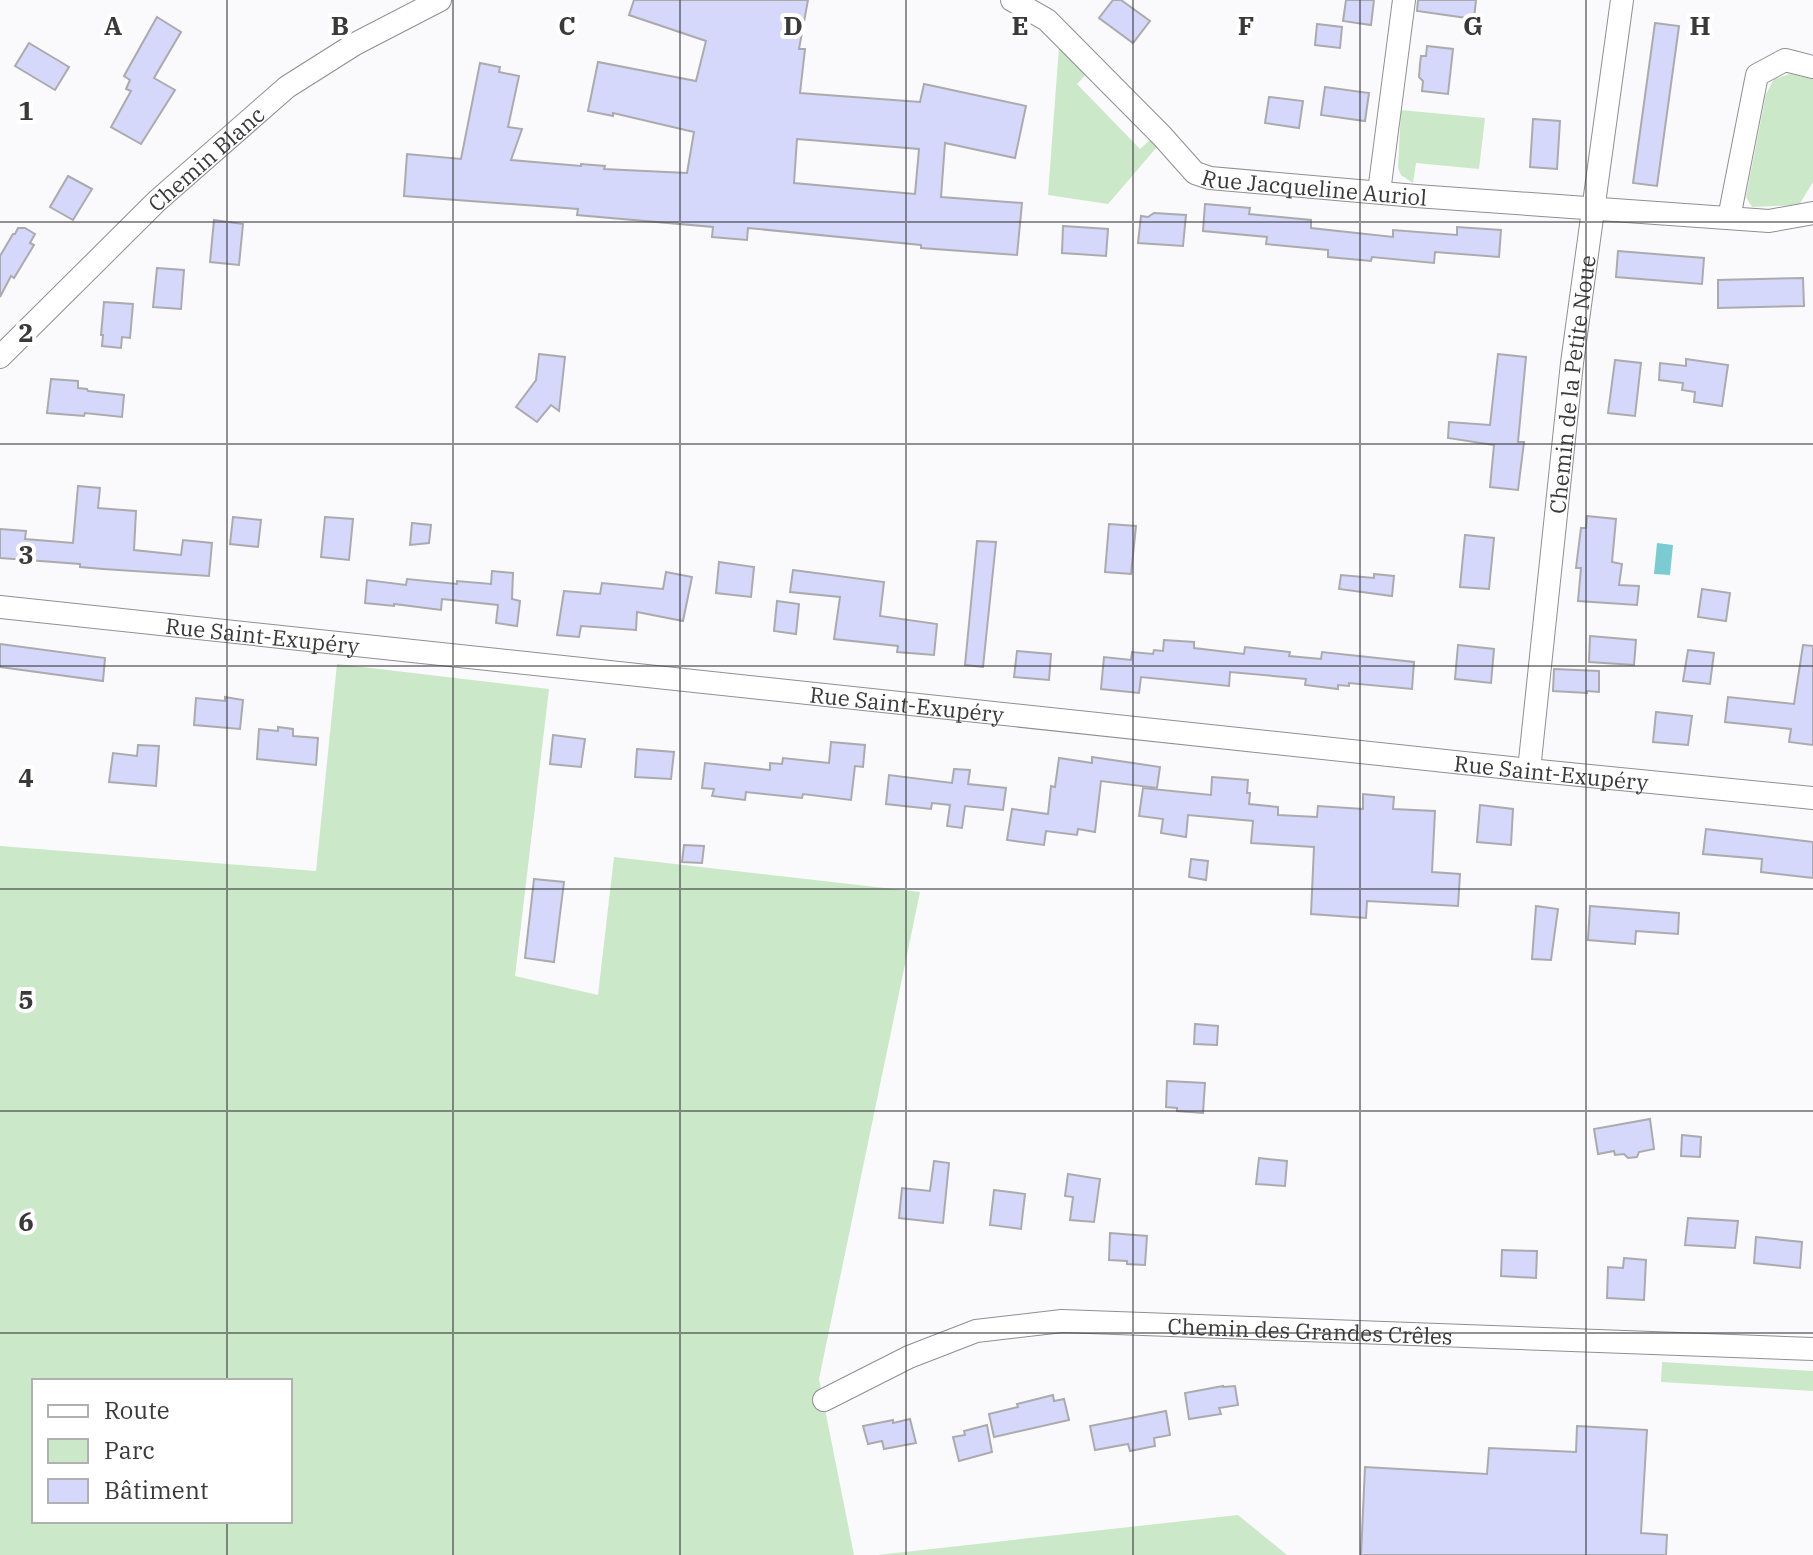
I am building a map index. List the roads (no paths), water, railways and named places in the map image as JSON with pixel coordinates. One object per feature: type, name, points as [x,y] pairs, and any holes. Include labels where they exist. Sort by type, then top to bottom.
[{"type":"street","name":"Chemin Blanc","points":[[0,357],[157,201],[287,87],[355,44],[440,0]]},
{"type":"street","points":[[1379,192],[1404,0]]},
{"type":"street","name":"Chemin de la Petite Noue","points":[[1529,770],[1572,363],[1622,0]]},
{"type":"street","name":"Rue Jacqueline Auriol","points":[[1017,1],[1047,20],[1195,173],[1210,178],[1769,221],[1813,213]]},
{"type":"street","points":[[1729,218],[1757,75],[1785,60],[1813,67]]},
{"type":"street","name":"Rue Saint-Exupéry","points":[[0,607],[1813,798]]},
{"type":"street","name":"Chemin des Grandes Crêles","points":[[824,1400],[909,1357],[976,1331],[1062,1321],[1813,1349]]},
{"type":"water","points":[[1657,543],[1673,545],[1670,575],[1654,574]]}]
